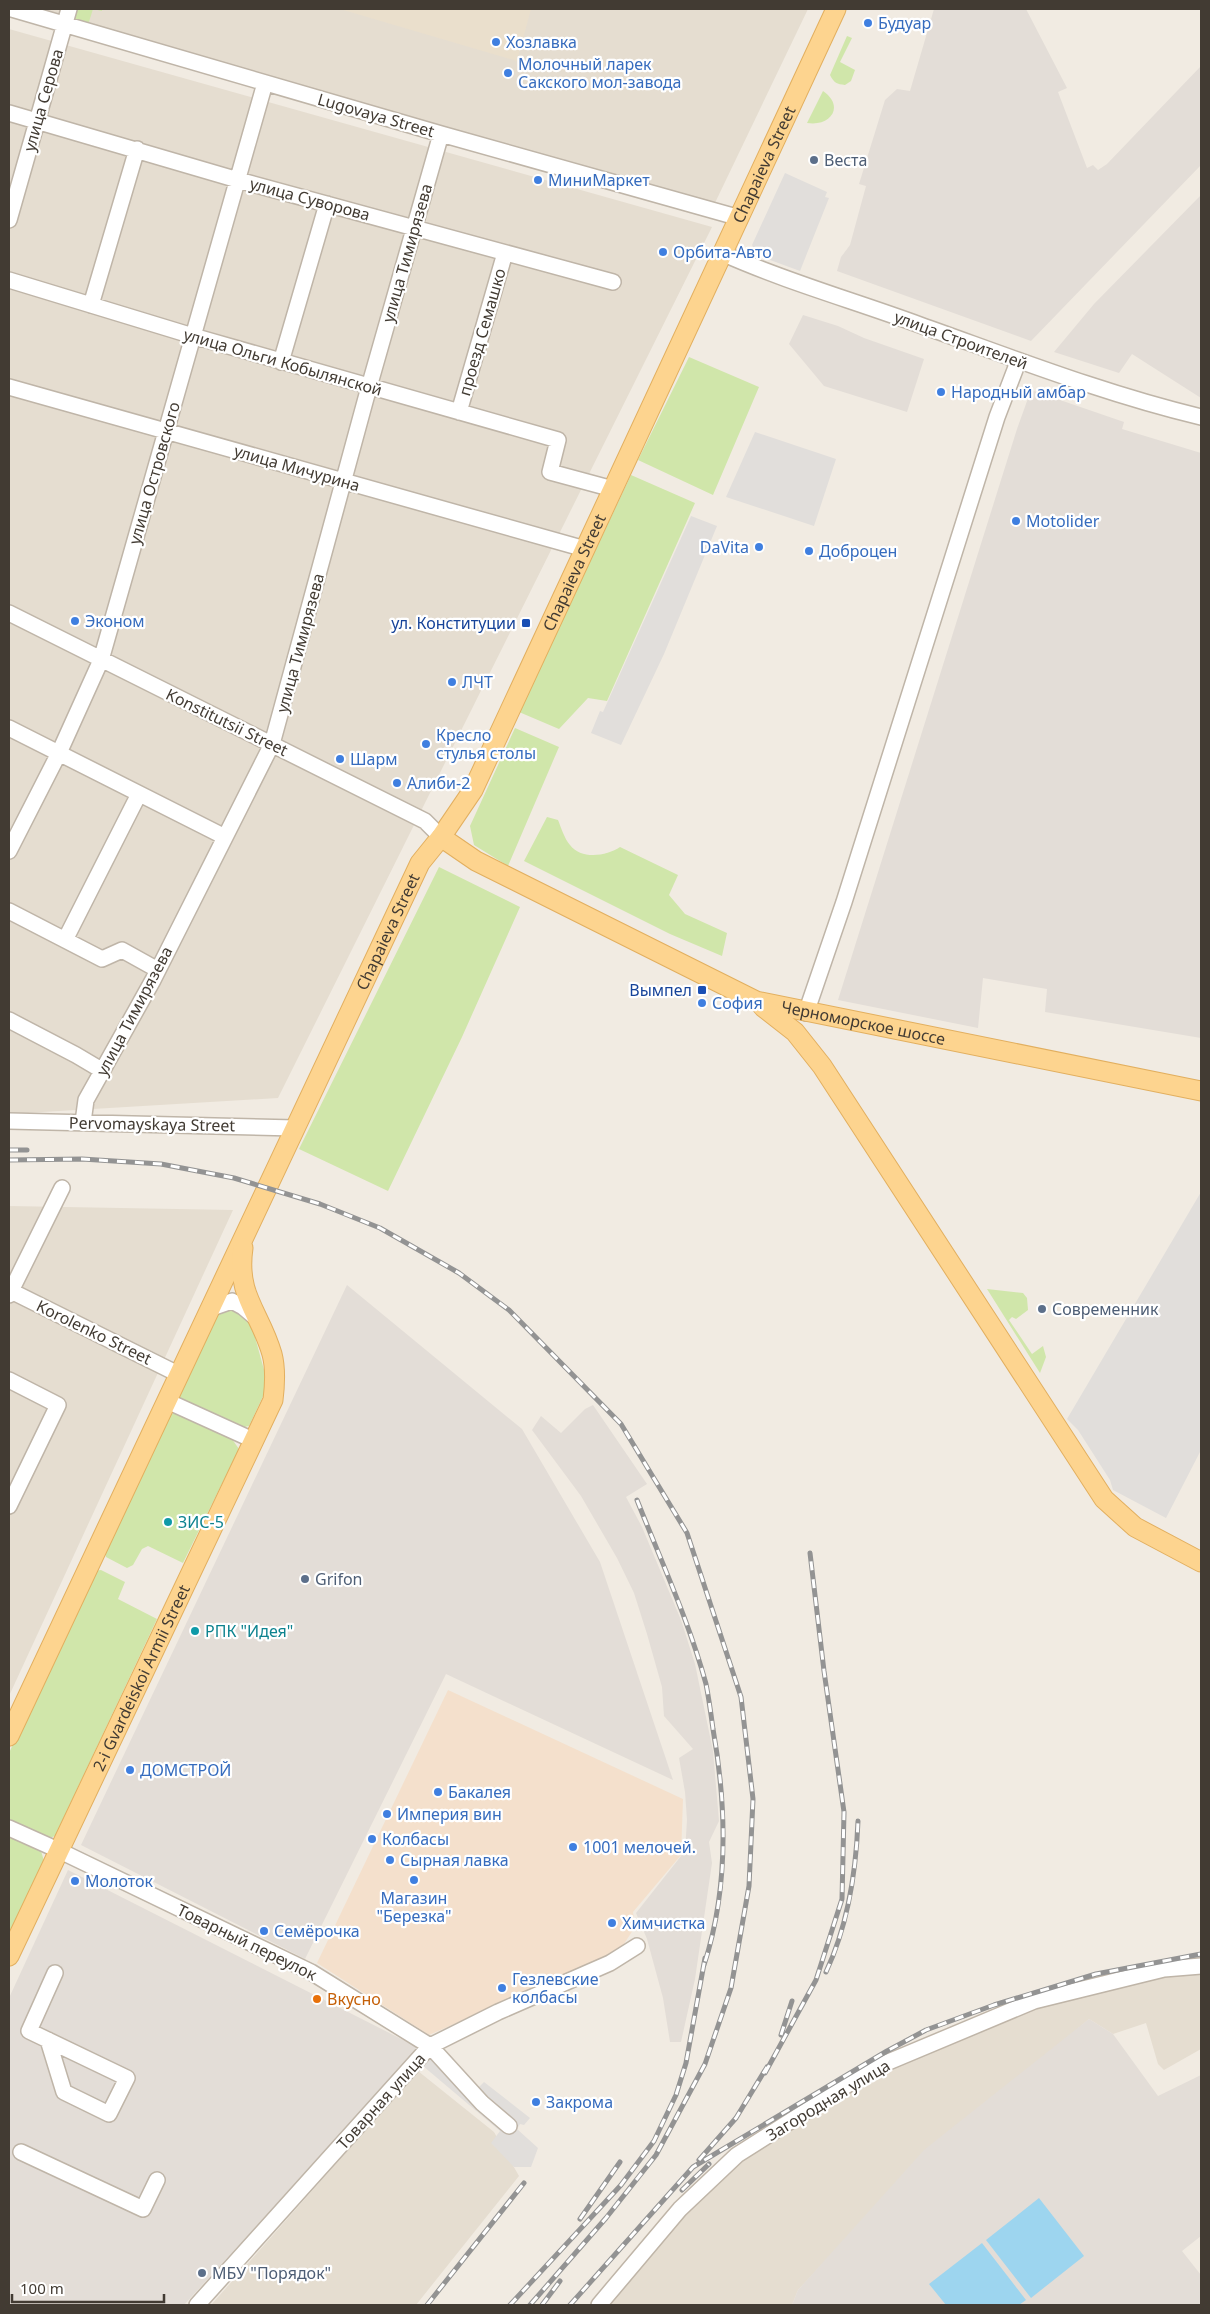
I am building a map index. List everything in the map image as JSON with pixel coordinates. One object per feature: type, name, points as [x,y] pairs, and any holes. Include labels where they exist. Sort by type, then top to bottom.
[{"type":"main road","name":"Chapaieva Street","points":[[209,1310],[420,863],[441,837],[473,790],[724,254],[836,9]]},
{"type":"main road","name":"Черноморское шоссе","points":[[441,837],[476,861],[756,1002],[1201,1091]]},
{"type":"main road","points":[[400,906],[425,867],[434,857],[453,854],[476,861]]},
{"type":"main road","points":[[756,1002],[795,1032],[822,1066],[1104,1499],[1136,1527],[1201,1562]]},
{"type":"main road","points":[[806,1013],[822,1066]]},
{"type":"main road","points":[[245,1232],[240,1267],[244,1289],[257,1319]]},
{"type":"main road","points":[[9,1736],[14,1713],[167,1401],[209,1310]]},
{"type":"main road","name":"2-i Gvardeiskoi Armii Street","points":[[9,1956],[273,1400],[276,1377],[272,1353],[257,1319]]},
{"type":"street","name":"Lugovaya Street","points":[[12,9],[441,134],[740,218]]},
{"type":"street","name":"улица Серова","points":[[9,220],[69,9]]},
{"type":"street","name":"улица Островского","points":[[9,850],[59,753],[101,660],[265,83]]},
{"type":"street","name":"улица Суворова","points":[[9,113],[238,180],[613,282]]},
{"type":"street","name":"улица Тимирязева","points":[[83,1122],[86,1100],[158,970],[272,744],[369,387],[441,134]]},
{"type":"street","points":[[91,305],[136,149]]},
{"type":"street","points":[[281,362],[327,204]]},
{"type":"street","name":"проезд Семашко","points":[[459,412],[506,252]]},
{"type":"street","name":"улица Строителей","points":[[724,254],[760,270],[921,325],[1018,362],[1161,408],[1201,417]]},
{"type":"street","name":"улица Ольги Кобылянской","points":[[9,280],[281,362],[558,440],[550,472],[613,489]]},
{"type":"street","points":[[806,1013],[844,902],[996,417],[1018,362]]},
{"type":"street","name":"улица Мичурина","points":[[9,387],[585,549]]},
{"type":"street","name":"Konstitutsii Street","points":[[9,613],[425,821],[441,837]]},
{"type":"street","points":[[9,728],[225,836]]},
{"type":"street","points":[[65,940],[139,794]]},
{"type":"street","points":[[9,911],[102,959],[122,950],[158,970]]},
{"type":"street","points":[[9,1020],[103,1071]]},
{"type":"street","name":"Pervomayskaya Street","points":[[9,1121],[295,1128]]},
{"type":"street","points":[[9,1292],[62,1188]]},
{"type":"street","name":"Korolenko Street","points":[[9,1292],[178,1374]]},
{"type":"street","points":[[209,1310],[232,1301],[244,1307],[257,1319]]},
{"type":"street","points":[[9,1380],[58,1405],[9,1506]]},
{"type":"street","points":[[167,1401],[253,1440]]},
{"type":"street","name":"Товарный переулок","points":[[9,1828],[311,1972],[430,2046],[482,2104],[510,2126]]},
{"type":"street","name":"Товарная улица","points":[[198,2305],[430,2046],[524,2000],[610,1963],[637,1946]]},
{"type":"street","name":"Загородная улица","points":[[599,2305],[680,2209],[737,2155],[874,2068],[1034,2001],[1164,1969],[1201,1966]]},
{"type":"street","points":[[48,2040],[64,2092],[109,2114],[126,2078],[48,2040],[29,2031],[56,1973]]},
{"type":"street","points":[[21,2152],[143,2209],[157,2180]]},
{"type":"shaded area","points":[[32,9],[808,9],[713,207]]},
{"type":"shaded area","points":[[340,9],[531,9],[517,61]]},
{"type":"shaded area","points":[[934,9],[1026,9],[1067,88],[1058,92],[1087,168],[1093,165],[1098,170],[1107,164],[1201,66],[1201,165],[1031,341],[837,271],[841,257],[850,245],[866,186],[859,184],[885,100],[897,89],[910,91]]},
{"type":"shaded area","points":[[9,29],[712,227],[278,1098],[9,1114]]},
{"type":"shaded area","points":[[785,173],[827,192],[825,197],[829,198],[800,271],[759,256],[752,245]]},
{"type":"shaded area","points":[[1201,195],[1201,398],[1132,354],[1119,373],[1054,352],[1094,304]]},
{"type":"shaded area","points":[[803,315],[838,326],[864,338],[924,359],[907,412],[824,386],[789,344]]},
{"type":"shaded area","points":[[1031,390],[1124,422],[1122,429],[1201,453],[1201,1038],[1045,1012],[1047,989],[983,978],[978,1028],[838,1000],[1017,429]]},
{"type":"shaded area","points":[[755,432],[836,459],[814,526],[726,497]]},
{"type":"shaded area","points":[[691,516],[717,526],[664,654],[621,745],[591,733],[600,711],[603,712]]},
{"type":"shaded area","points":[[1201,1192],[1201,1450],[1166,1518],[1113,1490],[1110,1480],[1078,1430],[1067,1419]]},
{"type":"shaded area","points":[[9,1206],[233,1210],[9,1696]]},
{"type":"shaded area","points":[[347,1285],[522,1429],[600,1562],[673,1780],[446,1674],[305,1959],[81,1845]]},
{"type":"shaded area","points":[[593,1405],[647,1484],[626,1497],[642,1527],[681,1620],[695,1664],[713,1751],[719,1821],[709,1842],[712,1863],[695,1979],[681,2042],[670,2042],[663,1998],[647,1939],[636,1913],[685,1851],[687,1820],[685,1792],[679,1758],[693,1749],[664,1716],[662,1687],[647,1634],[634,1593],[617,1558],[581,1496],[532,1430],[541,1416],[561,1433],[585,1409]]},
{"type":"shaded area","points":[[448,1690],[683,1799],[681,1855],[633,1912],[635,1927],[618,1953],[429,2035],[317,1963]]},
{"type":"shaded area","points":[[68,1870],[419,2048],[184,2305],[9,2305],[9,1998]]},
{"type":"shaded area","points":[[1201,1973],[1201,2049],[1164,2070],[1158,2064],[1146,2023],[1113,2034],[1089,2019],[1048,2054],[827,2259],[798,2290],[792,2305],[604,2305],[679,2219],[731,2168],[812,2113],[886,2070],[1027,2010],[1144,1978]]},
{"type":"shaded area","points":[[1089,2019],[1113,2034],[1158,2096],[1201,2075],[1201,2236],[1182,2251],[1201,2275],[1201,2305],[792,2305],[798,2290],[924,2150]]},
{"type":"shaded area","points":[[431,2058],[470,2096],[484,2082],[530,2118],[524,2125],[520,2124],[517,2129],[538,2148],[531,2167],[514,2167],[491,2143],[500,2131],[423,2066]]},
{"type":"shaded area","points":[[418,2071],[494,2132],[519,2176],[416,2305],[211,2305]]},
{"type":"green space","points":[[75,9],[93,9],[88,25],[76,22],[73,18]]},
{"type":"green space","points":[[847,36],[852,38],[840,62],[855,70],[851,81],[845,85],[836,83],[830,75]]},
{"type":"green space","points":[[823,91],[830,97],[833,103],[834,109],[832,114],[823,122],[807,123]]},
{"type":"green space","points":[[689,357],[759,387],[713,495],[638,460]]},
{"type":"green space","points":[[631,475],[695,503],[607,701],[588,698],[559,729],[519,712]]},
{"type":"green space","points":[[515,728],[559,747],[508,866],[474,845],[470,826]]},
{"type":"green space","points":[[547,817],[558,820],[568,842],[575,850],[581,853],[594,855],[608,853],[620,847],[678,875],[669,895],[685,914],[727,933],[722,956],[670,934],[524,861]]},
{"type":"green space","points":[[439,867],[520,907],[462,1037],[388,1191],[299,1149]]},
{"type":"green space","points":[[987,1289],[1023,1293],[1027,1298],[1028,1310],[1016,1319],[1012,1317],[1009,1320],[1032,1354],[1043,1346],[1046,1357],[1040,1373]]},
{"type":"green space","points":[[227,1310],[240,1311],[250,1319],[266,1377],[265,1392],[249,1426],[236,1429],[180,1403],[177,1392],[214,1316]]},
{"type":"green space","points":[[176,1412],[232,1439],[239,1449],[183,1563],[148,1546],[142,1549],[133,1565],[127,1568],[106,1557],[104,1549],[168,1416]]},
{"type":"green space","points":[[101,1570],[125,1582],[118,1599],[157,1619],[55,1836],[45,1840],[9,1823],[9,1753],[93,1571]]},
{"type":"green space","points":[[9,1836],[41,1851],[44,1861],[9,1935]]},
{"type":"water","points":[[1039,2198],[1084,2256],[1031,2298],[986,2240]]},
{"type":"water","points":[[982,2243],[1026,2300],[1019,2305],[946,2305],[929,2284]]},
{"type":"railway","points":[[9,1150],[27,1150]]},
{"type":"railway","points":[[9,1160],[82,1159],[161,1164],[234,1178],[320,1204],[380,1228],[459,1273],[509,1310],[621,1424],[687,1533],[741,1697],[753,1799],[749,1886],[731,1988],[705,2064],[656,2155],[606,2218],[530,2305]]},
{"type":"railway","points":[[637,1500],[683,1614],[699,1661],[706,1684],[718,1759],[723,1818],[722,1877],[718,1907],[704,1965]]},
{"type":"railway","points":[[765,2073],[816,1980],[842,1899],[844,1812],[810,1553]]},
{"type":"railway","points":[[826,1972],[834,1954],[845,1917],[853,1879],[858,1821]]},
{"type":"railway","points":[[570,2305],[693,2167],[887,2051],[926,2030],[994,2005],[1096,1974],[1201,1954]]},
{"type":"railway","points":[[510,2305],[621,2185],[654,2141],[676,2095],[686,2063],[705,1958]]},
{"type":"railway","points":[[781,2035],[792,2001]]},
{"type":"railway","points":[[699,2160],[736,2118],[767,2067]]},
{"type":"railway","points":[[580,2219],[620,2162]]},
{"type":"railway","points":[[682,2190],[709,2164]]},
{"type":"railway","points":[[427,2305],[524,2183]]},
{"type":"railway","points":[[542,2305],[560,2281]]},
{"type":"place","name":"Будуар","points":[[868,23]]},
{"type":"place","name":"Хозлавка","points":[[496,42]]},
{"type":"place","name":"Молочный ларек Сакского мол-завода","points":[[508,73]]},
{"type":"place","name":"Веста","points":[[814,160]]},
{"type":"place","name":"МиниМаркет","points":[[538,180]]},
{"type":"place","name":"Орбита-Авто","points":[[663,252]]},
{"type":"place","name":"Народный амбар","points":[[941,392]]},
{"type":"place","name":"Motolider","points":[[1016,521]]},
{"type":"place","name":"DaVita","points":[[759,547]]},
{"type":"place","name":"Доброцен","points":[[809,551]]},
{"type":"place","name":"Эконом","points":[[75,621]]},
{"type":"place","name":"ул. Конституции","points":[[526,623]]},
{"type":"place","name":"ЛЧТ","points":[[452,682]]},
{"type":"place","name":"Кресло стулья столы","points":[[426,744]]},
{"type":"place","name":"Шарм","points":[[340,759]]},
{"type":"place","name":"Алиби-2","points":[[397,783]]},
{"type":"place","name":"Вымпел","points":[[702,990]]},
{"type":"place","name":"София","points":[[702,1003]]},
{"type":"place","name":"Современник","points":[[1042,1309]]},
{"type":"place","name":"ЗИС-5","points":[[168,1522]]},
{"type":"place","name":"Grifon","points":[[305,1579]]},
{"type":"place","name":"РПК \"Идея\"","points":[[195,1631]]},
{"type":"place","name":"ДОМСТРОЙ","points":[[130,1770]]},
{"type":"place","name":"Бакалея","points":[[438,1792]]},
{"type":"place","name":"Империя вин","points":[[387,1814]]},
{"type":"place","name":"Колбасы","points":[[372,1839]]},
{"type":"place","name":"1001 мелочей.","points":[[573,1847]]},
{"type":"place","name":"Сырная лавка","points":[[390,1860]]},
{"type":"place","name":"Магазин \"Березка\"","points":[[414,1880]]},
{"type":"place","name":"Молоток","points":[[75,1881]]},
{"type":"place","name":"Химчистка","points":[[612,1923]]},
{"type":"place","name":"Семёрочка","points":[[264,1931]]},
{"type":"place","name":"Гезлевские колбасы","points":[[502,1988]]},
{"type":"place","name":"Вкусно","points":[[317,1999]]},
{"type":"place","name":"Закрома","points":[[536,2102]]},
{"type":"place","name":"МБУ \"Порядок\"","points":[[202,2273]]}]
